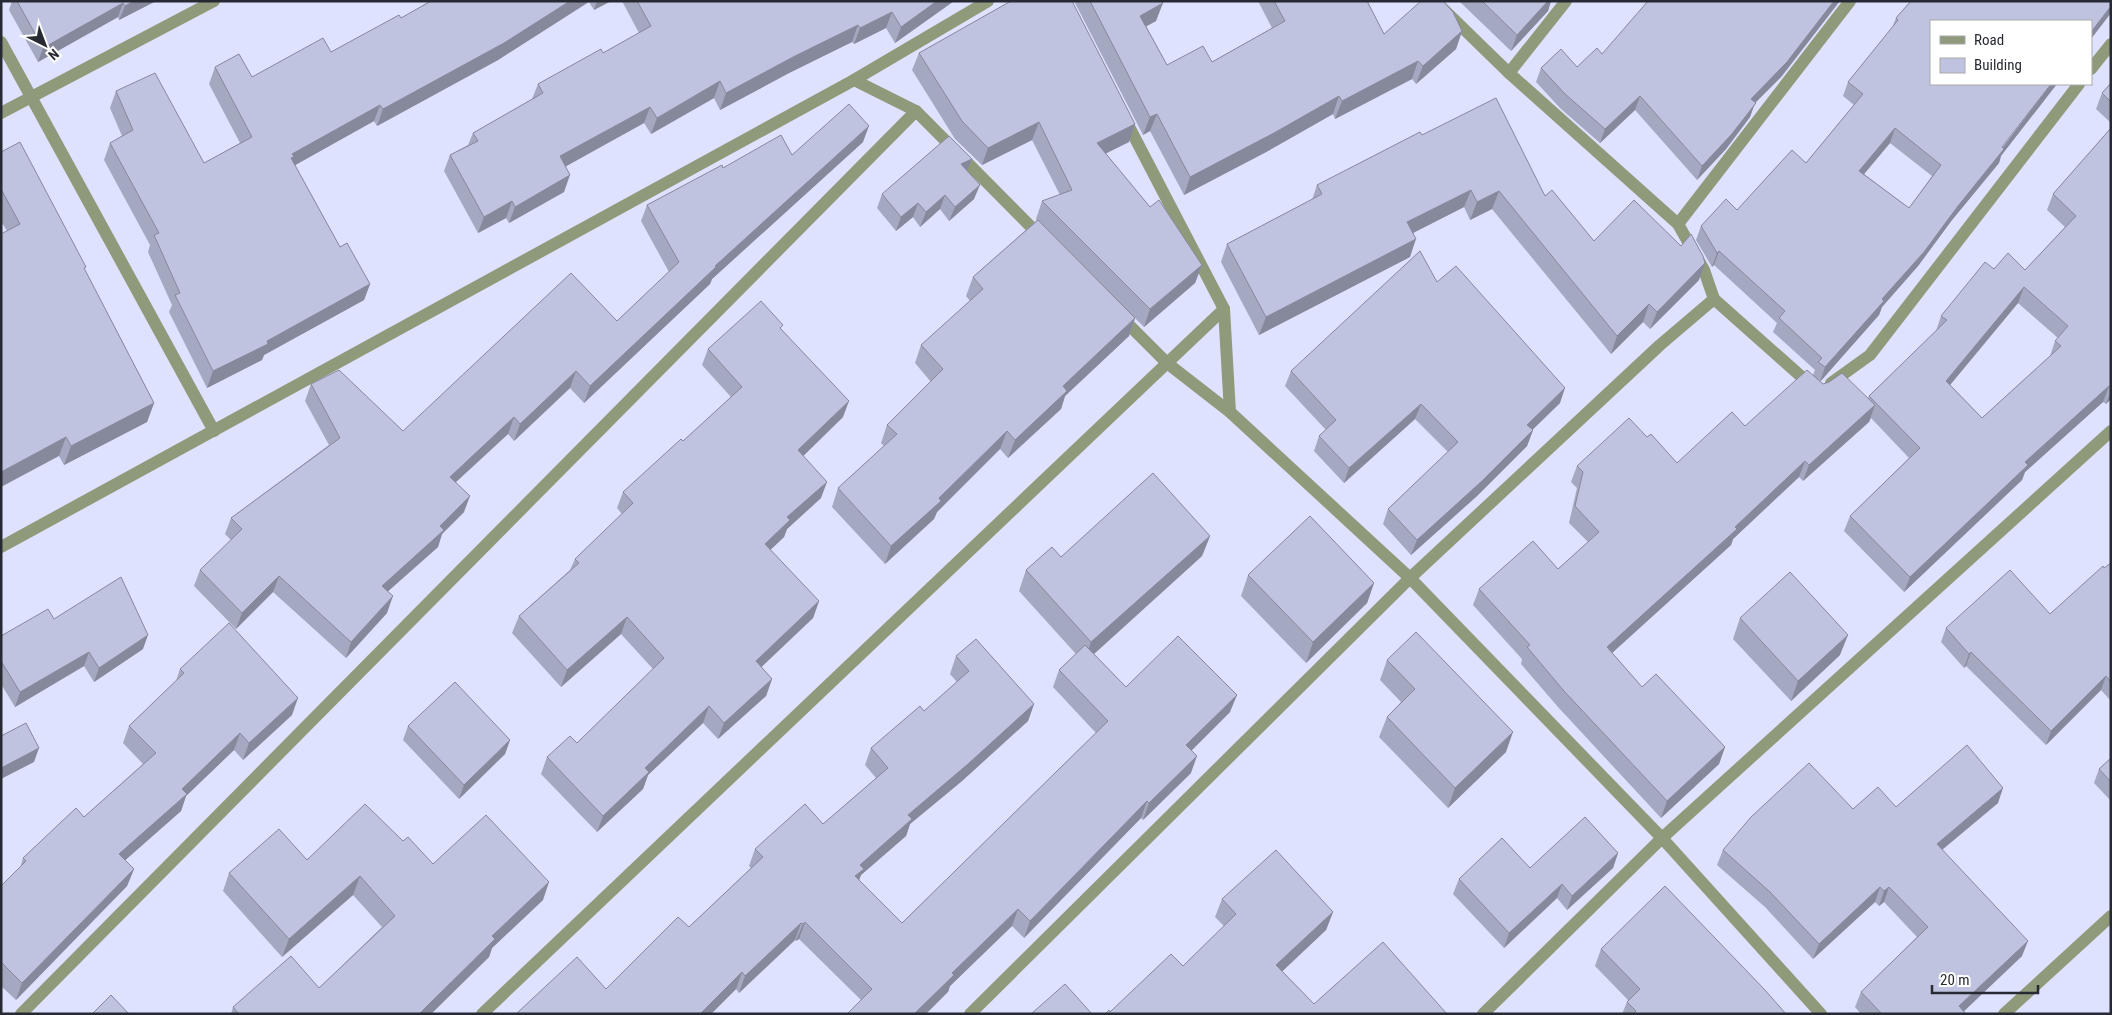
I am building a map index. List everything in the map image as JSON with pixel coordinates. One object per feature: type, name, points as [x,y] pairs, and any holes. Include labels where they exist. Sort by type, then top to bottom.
[{"type":"street","points":[[1,113],[214,1]]},
{"type":"street","points":[[1,547],[854,80],[988,1]]},
{"type":"street","points":[[1435,1],[1509,74],[1678,224],[1704,270],[1714,299],[1819,392],[1870,355],[2078,85]]},
{"type":"street","points":[[1509,74],[1566,1]]},
{"type":"street","points":[[1678,224],[1850,1]]},
{"type":"street","points":[[1,42],[214,431]]},
{"type":"street","points":[[2092,68],[2111,44]]},
{"type":"street","points":[[854,80],[916,111],[1048,244]]},
{"type":"street","points":[[1119,107],[1224,310],[1230,412]]},
{"type":"street","points":[[21,1014],[916,111]]},
{"type":"street","points":[[970,1014],[1410,578],[1660,345],[1714,299]]},
{"type":"street","points":[[1111,307],[1167,364],[1230,412],[1410,578],[1662,838],[1821,1014]]},
{"type":"street","points":[[482,1014],[1224,310]]},
{"type":"street","points":[[1483,1014],[1662,838],[2111,431]]},
{"type":"street","points":[[2004,1014],[2111,916]]},
{"type":"building","points":[[17,1],[134,1],[125,6],[123,3],[43,48]]},
{"type":"building","points":[[431,1],[570,1],[504,43],[383,109],[380,105],[292,154],[294,157],[291,158],[340,247],[347,243],[370,284],[267,341],[268,344],[213,371],[175,295],[180,293],[154,235],[159,233],[110,143],[133,130],[116,91],[155,73],[204,163],[252,137],[215,67],[239,54],[252,77],[323,38],[331,52],[399,15],[401,18]]},
{"type":"building","points":[[637,1],[937,1],[901,27],[892,12],[860,28],[858,25],[726,93],[720,81],[657,118],[650,107],[560,156],[570,175],[515,207],[512,201],[484,217],[450,155],[478,141],[473,133],[543,93],[538,84],[601,49],[603,53],[651,26]]},
{"type":"building","points":[[1011,1],[1072,1],[1135,124],[1097,143],[1150,207],[1159,200],[1202,265],[1150,309],[1042,201],[1072,190],[1039,122],[988,148],[962,121],[919,53]]},
{"type":"building","points":[[1090,1],[1162,1],[1163,3],[1140,16],[1167,65],[1203,46],[1212,62],[1285,21],[1274,1],[1367,1],[1384,34],[1421,1],[1443,1],[1453,12],[1462,31],[1423,66],[1418,61],[1342,101],[1339,96],[1190,177],[1157,114],[1150,117]]},
{"type":"building","points":[[1482,1],[1548,1],[1517,35]]},
{"type":"building","points":[[1648,1],[1834,1],[1787,62],[1751,99],[1756,103],[1731,135],[1702,166],[1640,96],[1605,129],[1565,94],[1541,68],[1561,49],[1577,67],[1597,48],[1602,54]]},
{"type":"building","points":[[1911,1],[2111,1],[2111,6],[2092,31],[2092,20],[1930,20],[1930,85],[2050,85],[2002,147],[2004,149],[1924,252],[1882,299],[1884,301],[1825,367],[1818,362],[1822,358],[1779,318],[1785,311],[1719,251],[1717,253],[1701,226],[1726,199],[1737,210],[1792,150],[1806,163],[1863,94],[1848,82],[1898,20],[1896,18]],"holes":[[[1895,128],[1941,165],[1909,208],[1859,171]]]},
{"type":"building","points":[[2111,83],[2111,102],[2102,93]]},
{"type":"building","points":[[1496,98],[1545,196],[1552,190],[1594,241],[1634,200],[1681,246],[1691,234],[1705,263],[1657,312],[1649,304],[1617,336],[1499,191],[1477,202],[1471,190],[1407,222],[1416,239],[1266,317],[1227,244],[1322,194],[1317,185],[1420,132],[1422,135]]},
{"type":"building","points":[[849,104],[869,126],[715,266],[590,386],[576,371],[520,424],[514,417],[450,477],[470,496],[440,526],[444,530],[382,586],[393,596],[351,642],[279,576],[242,613],[200,570],[242,529],[231,518],[340,438],[311,384],[339,370],[403,431],[571,273],[617,321],[679,262],[647,205],[722,165],[723,168],[781,135],[792,155]]},
{"type":"building","points":[[2111,128],[2111,387],[2109,386],[2025,462],[2028,465],[1910,577],[1850,516],[1920,448],[1869,396],[1947,320],[1941,316],[1985,262],[1994,269],[2008,253],[2025,270],[2076,216],[2053,194]],"holes":[[[2024,287],[2068,326],[2055,341],[2061,346],[1982,418],[1946,381]]]},
{"type":"building","points":[[949,136],[972,159],[961,164],[980,185],[955,207],[945,195],[926,212],[918,203],[901,217],[882,194]]},
{"type":"building","points":[[20,142],[86,267],[84,268],[154,403],[71,446],[66,437],[1,472],[1,234],[20,224],[1,189],[1,152]]},
{"type":"building","points":[[1038,220],[1135,318],[1063,386],[1067,391],[1015,440],[1007,431],[939,498],[941,501],[891,546],[838,488],[897,434],[887,425],[943,369],[921,345],[983,289],[973,277]]},
{"type":"building","points":[[1420,251],[1437,282],[1456,266],[1565,388],[1527,425],[1533,430],[1482,481],[1417,540],[1388,509],[1458,442],[1421,404],[1349,468],[1319,436],[1336,420],[1291,371]]},
{"type":"building","points":[[761,301],[783,325],[780,328],[849,401],[798,450],[827,482],[787,517],[790,520],[765,544],[819,601],[756,661],[772,679],[724,723],[709,706],[645,768],[649,772],[603,816],[547,757],[570,736],[577,743],[664,658],[627,617],[567,670],[519,616],[579,563],[575,559],[633,503],[623,492],[742,387],[708,349]]},
{"type":"building","points":[[1807,370],[1823,384],[1842,373],[1875,405],[1809,465],[1805,461],[1735,527],[1737,529],[1607,647],[1642,687],[1656,674],[1725,747],[1667,801],[1564,691],[1527,647],[1530,645],[1479,589],[1533,541],[1558,569],[1599,532],[1575,506],[1583,472],[1577,466],[1629,418],[1647,437],[1651,434],[1677,463],[1732,412],[1745,426]]},
{"type":"building","points":[[1153,473],[1210,536],[1091,642],[1026,570],[1052,547],[1061,557]]},
{"type":"building","points":[[1310,516],[1374,583],[1313,642],[1248,575]]},
{"type":"building","points":[[2111,563],[2111,682],[2106,676],[2051,731],[1971,652],[1969,654],[1946,628],[2010,570],[2050,614],[2103,566],[2104,568]]},
{"type":"building","points":[[1790,572],[1848,635],[1798,681],[1740,618]]},
{"type":"building","points":[[121,577],[148,635],[99,668],[89,652],[20,692],[1,661],[1,636],[48,609],[54,619]]},
{"type":"building","points":[[229,623],[298,698],[249,743],[240,733],[182,789],[187,794],[119,854],[134,869],[22,983],[1,962],[1,886],[26,861],[23,858],[76,808],[84,817],[156,753],[129,726],[184,673],[180,669]]},
{"type":"building","points":[[1416,632],[1513,732],[1455,788],[1387,717],[1415,689],[1387,660]]},
{"type":"building","points":[[1178,636],[1237,695],[1186,745],[1197,756],[1149,803],[1147,801],[1030,921],[1018,909],[952,973],[954,975],[914,1014],[847,1014],[872,989],[805,922],[801,923],[745,976],[742,972],[700,1014],[516,1014],[577,957],[606,989],[678,917],[689,927],[763,857],[755,849],[805,804],[823,824],[888,768],[871,748],[920,706],[924,711],[969,671],[956,656],[976,639],[1034,704],[908,815],[912,819],[860,865],[864,869],[855,876],[902,923],[1108,721],[1059,670],[1085,645],[1126,687]]},
{"type":"building","points":[[455,682],[510,740],[464,785],[408,726]]},
{"type":"building","points":[[26,723],[39,748],[1,768],[1,736]]},
{"type":"building","points":[[1967,745],[2003,788],[1937,844],[2028,941],[1959,1006],[1966,1014],[1882,1014],[1861,992],[1928,927],[1889,887],[1884,891],[1880,887],[1819,944],[1770,892],[1723,850],[1751,817],[1809,763],[1853,809],[1878,787],[1896,807]]},
{"type":"building","points":[[2111,758],[2111,782],[2099,769]]},
{"type":"building","points":[[365,804],[403,841],[408,837],[433,864],[486,815],[549,882],[492,936],[495,939],[419,1014],[239,1014],[233,1007],[291,956],[319,988],[395,916],[360,876],[289,939],[229,873],[279,829],[307,860]]},
{"type":"building","points":[[1585,817],[1618,853],[1572,896],[1562,884],[1509,933],[1459,879],[1502,838],[1530,868]]},
{"type":"building","points":[[1276,850],[1333,912],[1276,965],[1314,1004],[1383,942],[1447,1014],[1105,1014],[1109,1010],[1110,1012],[1171,954],[1183,966],[1236,914],[1222,899]]},
{"type":"building","points":[[1665,886],[1786,1014],[1633,1014],[1636,1011],[1627,1002],[1640,989],[1601,949]]},
{"type":"building","points":[[1065,984],[1092,1014],[1031,1014]]},
{"type":"building","points":[[111,995],[129,1014],[92,1014]]}]
